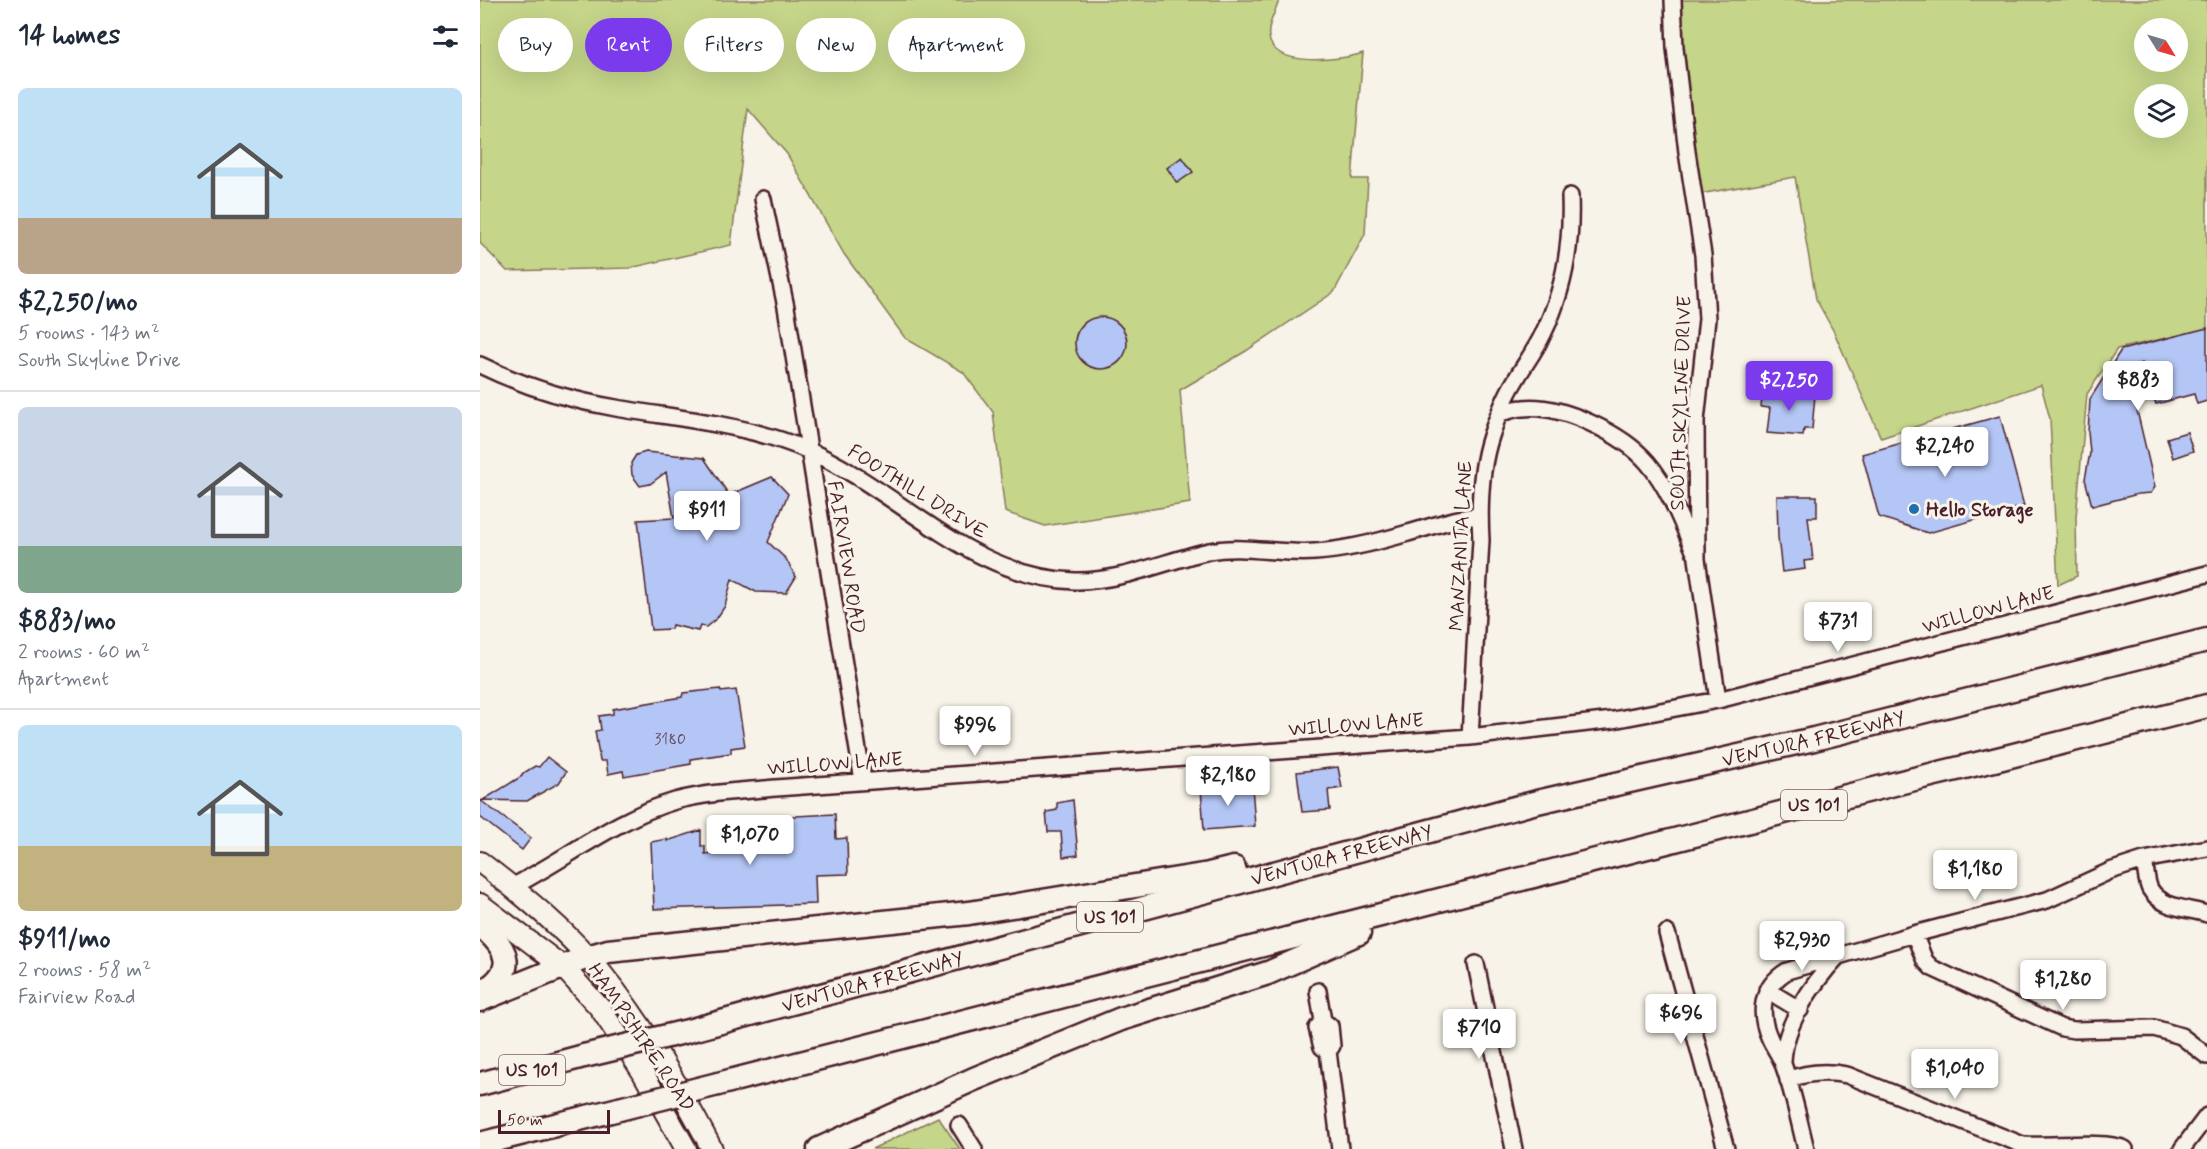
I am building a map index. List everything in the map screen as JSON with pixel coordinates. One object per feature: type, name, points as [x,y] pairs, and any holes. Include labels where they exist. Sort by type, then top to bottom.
[{"type":"highway","name":"VENTURA FREEWAY","points":[[480,1084],[684,1032],[1537,802],[1814,739],[2207,640]]},
{"type":"highway","name":"US 101","points":[[480,1144],[2207,706]]},
{"type":"highway","points":[[480,1000],[587,957],[612,951],[969,913],[1209,874],[1484,806],[1537,802]]},
{"type":"highway","points":[[819,1149],[974,1079],[1121,1019],[1268,973],[1421,906]]},
{"type":"highway","points":[[480,925],[500,944],[507,961],[504,973],[495,984],[480,993]]},
{"type":"main road","name":"HAMPSHIRE ROAD","points":[[480,862],[542,911],[606,979],[655,1050],[693,1112],[712,1149]]},
{"type":"main road","points":[[480,880],[493,888],[512,887]]},
{"type":"main road","name":"HAMPSHIRE ROAD","points":[[480,904],[562,968],[600,1008],[644,1073],[686,1149]]},
{"type":"street","name":"SOUTH SKYLINE DRIVE","points":[[1673,0],[1685,140],[1703,255],[1707,319],[1696,421],[1697,559],[1718,700]]},
{"type":"street","name":"MANZANITA LANE","points":[[1470,737],[1483,466],[1491,435],[1514,382],[1544,332],[1559,291],[1569,246],[1570,196]]},
{"type":"street","name":"FAIRVIEW ROAD","points":[[763,199],[786,307],[863,782]]},
{"type":"street","name":"FOOTHILL DRIVE","points":[[480,365],[532,387],[612,408],[776,437],[842,466],[941,533],[987,558],[1024,574],[1055,579],[1102,579],[1211,550],[1312,553],[1339,549],[1405,534],[1464,517],[1480,516]]},
{"type":"street","points":[[1501,412],[1524,407],[1563,413],[1594,425],[1633,449],[1647,462],[1661,482],[1697,559]]},
{"type":"street","name":"WILLOW LANE","points":[[512,887],[637,816],[674,801],[720,793],[1470,737],[1613,720],[1718,700],[2207,573]]},
{"type":"street","points":[[1806,1149],[1783,1062],[1765,1026],[1763,1005],[1767,990],[1777,977],[1787,971],[1914,934],[2047,900],[2110,871],[2144,860],[2207,848]]},
{"type":"street","points":[[2144,860],[2149,886],[2161,900],[2173,906],[2207,914]]},
{"type":"street","points":[[1667,933],[1726,1149]]},
{"type":"street","points":[[1914,934],[1925,961],[1932,968],[2051,1024],[2074,1030],[2154,1028],[2181,1036],[2207,1056]]},
{"type":"street","points":[[1783,1062],[1783,1051],[1800,1010],[1817,978],[1838,956]]},
{"type":"street","points":[[1476,964],[1514,1149]]},
{"type":"street","points":[[1767,990],[1800,1010]]},
{"type":"street","points":[[1318,991],[1323,1021],[1330,1026],[1332,1046],[1328,1051],[1340,1149]]},
{"type":"street","points":[[1788,1080],[1801,1075],[1832,1072],[1846,1075],[2023,1144],[2112,1145],[2125,1149]]},
{"type":"street","points":[[2182,1149],[2207,1116]]},
{"type":"street","points":[[958,1125],[974,1149]]},
{"type":"green space","points":[[480,0],[1279,0],[1270,23],[1269,37],[1273,47],[1282,54],[1310,60],[1340,58],[1363,53],[1352,179],[1368,179],[1365,234],[1334,292],[1246,351],[1180,390],[1190,503],[1045,526],[1005,512],[993,412],[963,372],[905,338],[844,254],[787,154],[748,109],[731,245],[630,268],[507,271],[480,243]]},
{"type":"green space","points":[[1673,0],[2207,0],[2207,329],[2117,349],[2087,394],[2076,517],[2077,576],[2058,585],[2050,419],[2041,385],[1881,438],[1834,332],[1816,299],[1795,177],[1694,195]]},
{"type":"green space","points":[[938,1117],[960,1149],[872,1149]]},
{"type":"building","points":[[1182,157],[1193,172],[1177,183],[1167,168]]},
{"type":"building","points":[[1096,317],[1106,317],[1120,324],[1127,343],[1120,362],[1106,369],[1096,369],[1086,365],[1079,358],[1075,348],[1075,338],[1079,328],[1086,321]]},
{"type":"building","points":[[2207,328],[2207,401],[2197,404],[2194,394],[2156,404],[2142,363],[2127,368],[2155,487],[2151,493],[2138,494],[2092,506],[2085,479],[2090,453],[2088,432],[2090,399],[2121,350]]},
{"type":"building","points":[[1763,390],[1815,395],[1812,429],[1804,429],[1803,436],[1767,433],[1770,408],[1761,407]]},
{"type":"building","points":[[2000,416],[2024,506],[1928,533],[1879,517],[1862,454]]},
{"type":"building","points":[[2187,432],[2193,451],[2173,458],[2167,438]]},
{"type":"building","points":[[646,452],[704,458],[729,495],[772,477],[788,494],[768,542],[786,559],[796,577],[786,593],[756,592],[732,579],[725,606],[717,618],[706,627],[700,626],[698,631],[672,625],[671,629],[651,630],[638,520],[674,518],[666,472],[650,484],[640,486],[632,475],[631,463],[636,455]]},
{"type":"building","points":[[1777,496],[1817,496],[1817,517],[1808,517],[1813,560],[1804,561],[1805,569],[1782,572]]},
{"type":"building","points":[[720,689],[721,692],[736,690],[745,746],[731,748],[731,753],[691,759],[691,764],[624,776],[623,771],[608,774],[606,761],[600,761],[595,731],[601,730],[599,716],[613,714],[613,709],[682,697],[683,693]]},
{"type":"building","points":[[547,757],[566,772],[559,783],[527,801],[483,800],[535,766],[539,767]]},
{"type":"building","points":[[1338,767],[1342,788],[1328,790],[1330,810],[1302,812],[1297,772]]},
{"type":"building","points":[[1252,785],[1255,826],[1204,830],[1201,788]]},
{"type":"building","points":[[480,800],[531,838],[522,850],[480,817]]},
{"type":"building","points":[[1073,800],[1078,855],[1063,857],[1061,832],[1048,832],[1046,812],[1057,810],[1057,803]]},
{"type":"building","points":[[835,814],[836,839],[847,838],[848,874],[815,875],[816,904],[654,909],[651,842],[667,839],[667,841],[701,830],[701,846],[705,846],[705,854],[754,849],[753,818]]},
{"type":"place","name":"Hello Storage","points":[[1914,509]]}]
